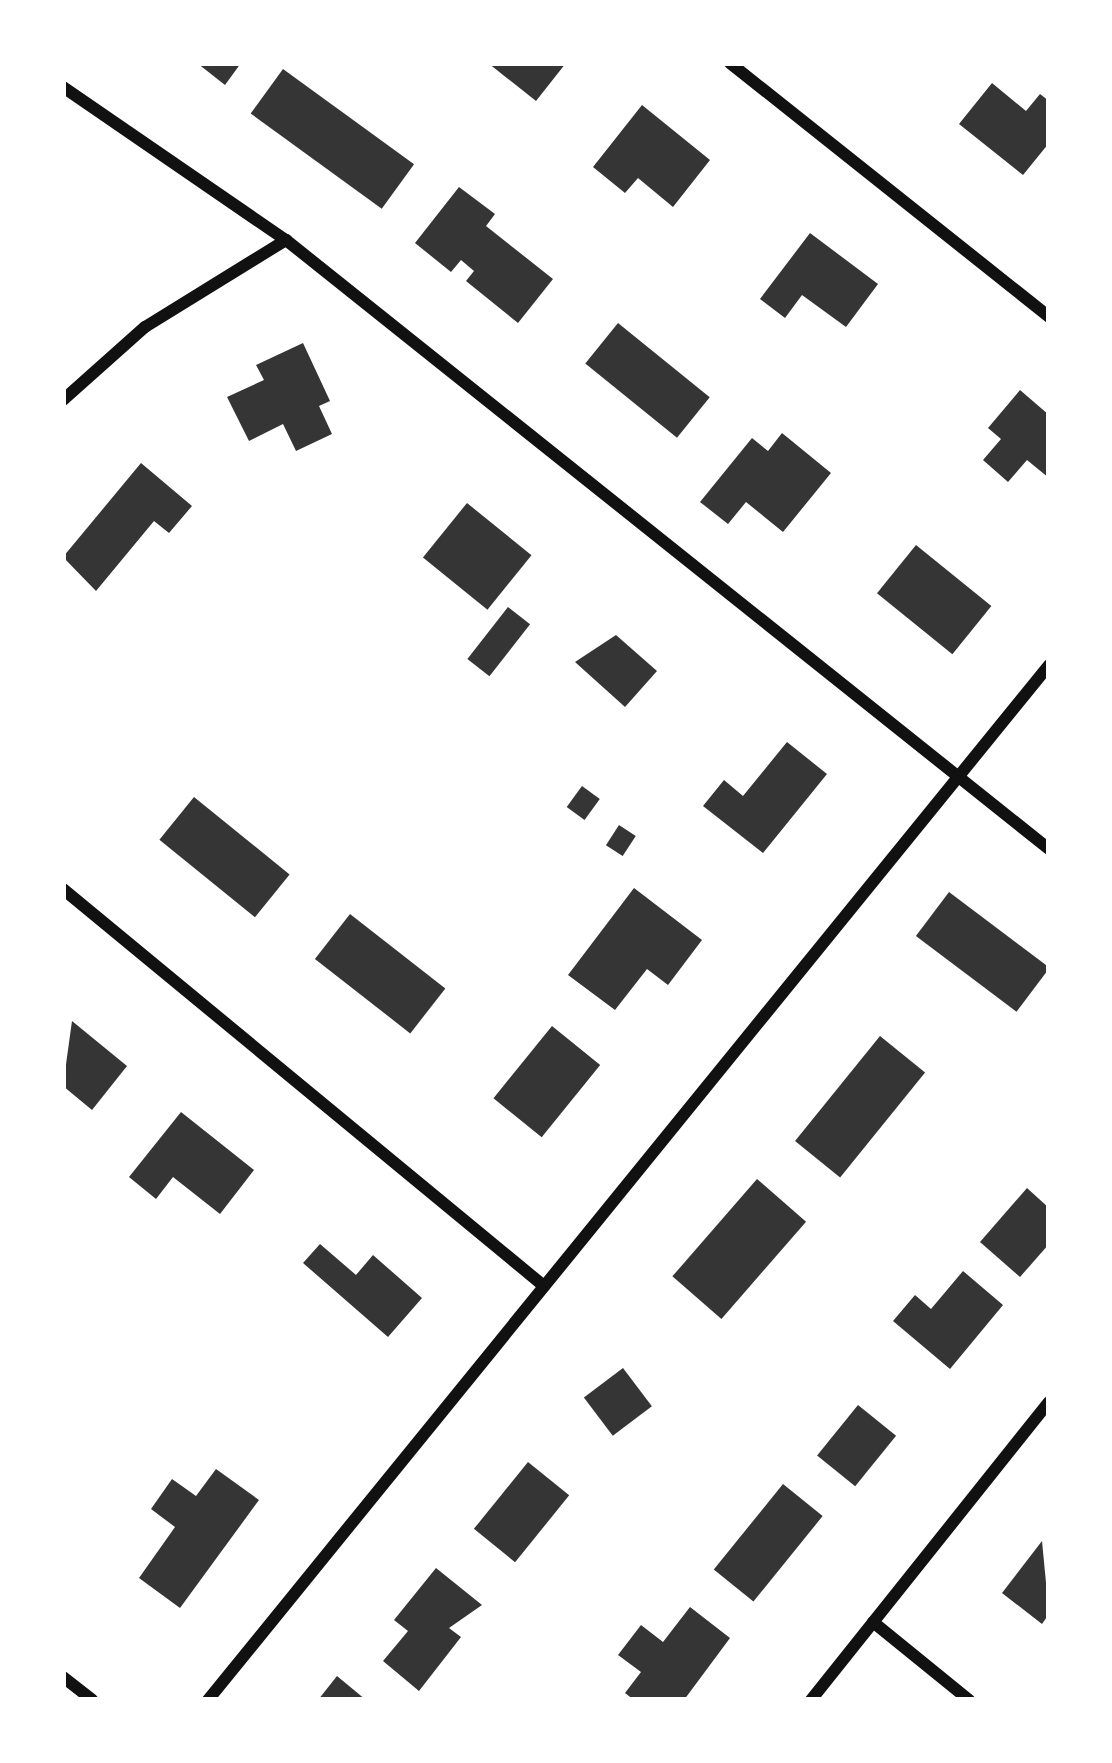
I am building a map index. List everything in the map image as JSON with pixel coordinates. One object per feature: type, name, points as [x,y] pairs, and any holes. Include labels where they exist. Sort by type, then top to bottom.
[{"type":"street","points":[[730,63],[1049,317]]},
{"type":"street","points":[[63,87],[286,240],[1049,849]]},
{"type":"street","points":[[63,400],[145,327],[286,240]]},
{"type":"street","points":[[208,1700],[1049,665]]},
{"type":"street","points":[[63,889],[544,1286]]},
{"type":"street","points":[[812,1700],[1049,1402]]},
{"type":"street","points":[[873,1622],[969,1700]]},
{"type":"street","points":[[63,1677],[92,1700]]},
{"type":"building","points":[[197,63],[241,63],[225,85]]},
{"type":"building","points":[[488,63],[566,63],[536,101]]},
{"type":"building","points":[[283,69],[414,164],[382,209],[251,113]]},
{"type":"building","points":[[992,83],[1026,111],[1040,94],[1049,101],[1049,143],[1023,175],[959,124]]},
{"type":"building","points":[[642,105],[710,160],[673,207],[638,178],[625,193],[593,167]]},
{"type":"building","points":[[459,187],[495,214],[486,226],[553,279],[518,323],[466,281],[474,271],[461,260],[451,272],[415,243]]},
{"type":"building","points":[[810,233],[878,284],[846,327],[802,295],[785,318],[760,299]]},
{"type":"building","points":[[618,323],[710,397],[677,438],[585,363]]},
{"type":"building","points":[[303,343],[330,401],[319,406],[332,434],[296,451],[283,424],[249,441],[227,397],[264,380],[256,365]]},
{"type":"building","points":[[1020,390],[1049,415],[1049,478],[1027,460],[1008,482],[983,460],[1001,439],[988,428]]},
{"type":"building","points":[[782,433],[831,473],[783,532],[746,502],[728,524],[700,502],[752,438],[768,451]]},
{"type":"building","points":[[141,463],[192,506],[169,533],[154,521],[96,591],[63,557]]},
{"type":"building","points":[[467,503],[532,555],[487,610],[423,557]]},
{"type":"building","points":[[916,545],[991,606],[952,654],[877,593]]},
{"type":"building","points":[[508,607],[530,624],[489,676],[467,659]]},
{"type":"building","points":[[616,635],[657,671],[625,707],[575,662]]},
{"type":"building","points":[[787,742],[827,774],[763,853],[703,806],[724,780],[743,796]]},
{"type":"building","points":[[582,786],[600,799],[585,820],[567,807]]},
{"type":"building","points":[[194,797],[290,874],[255,917],[159,840]]},
{"type":"building","points":[[619,825],[636,836],[623,856],[606,845]]},
{"type":"building","points":[[634,888],[702,940],[668,985],[647,969],[615,1010],[568,975]]},
{"type":"building","points":[[949,892],[1049,967],[1017,1012],[916,936]]},
{"type":"building","points":[[350,914],[445,988],[410,1033],[315,959]]},
{"type":"building","points":[[72,1021],[127,1066],[92,1110],[63,1086]]},
{"type":"building","points":[[552,1026],[600,1065],[542,1137],[493,1098]]},
{"type":"building","points":[[880,1036],[925,1073],[840,1177],[795,1141]]},
{"type":"building","points":[[181,1112],[254,1170],[220,1214],[173,1177],[156,1199],[129,1177]]},
{"type":"building","points":[[757,1179],[806,1222],[721,1319],[672,1276]]},
{"type":"building","points":[[1027,1188],[1049,1208],[1049,1244],[1020,1277],[980,1242]]},
{"type":"building","points":[[320,1244],[356,1275],[373,1255],[422,1298],[388,1337],[303,1263]]},
{"type":"building","points":[[963,1271],[1003,1305],[950,1369],[893,1321],[915,1295],[931,1309]]},
{"type":"building","points":[[623,1368],[652,1406],[613,1436],[584,1397]]},
{"type":"building","points":[[858,1405],[896,1436],[855,1486],[817,1456]]},
{"type":"building","points":[[528,1462],[569,1495],[515,1562],[474,1529]]},
{"type":"building","points":[[216,1469],[259,1500],[180,1608],[139,1578],[175,1527],[151,1509],[172,1479],[196,1496]]},
{"type":"building","points":[[783,1484],[823,1516],[753,1602],[714,1569]]},
{"type":"building","points":[[1042,1541],[1049,1614],[1042,1624],[1002,1593]]},
{"type":"building","points":[[436,1568],[482,1605],[449,1628],[461,1637],[419,1691],[383,1661],[408,1631],[394,1620]]},
{"type":"building","points":[[690,1607],[730,1638],[684,1700],[634,1700],[625,1693],[641,1672],[618,1655],[641,1625],[663,1642]]},
{"type":"building","points":[[337,1676],[366,1700],[318,1700]]}]
